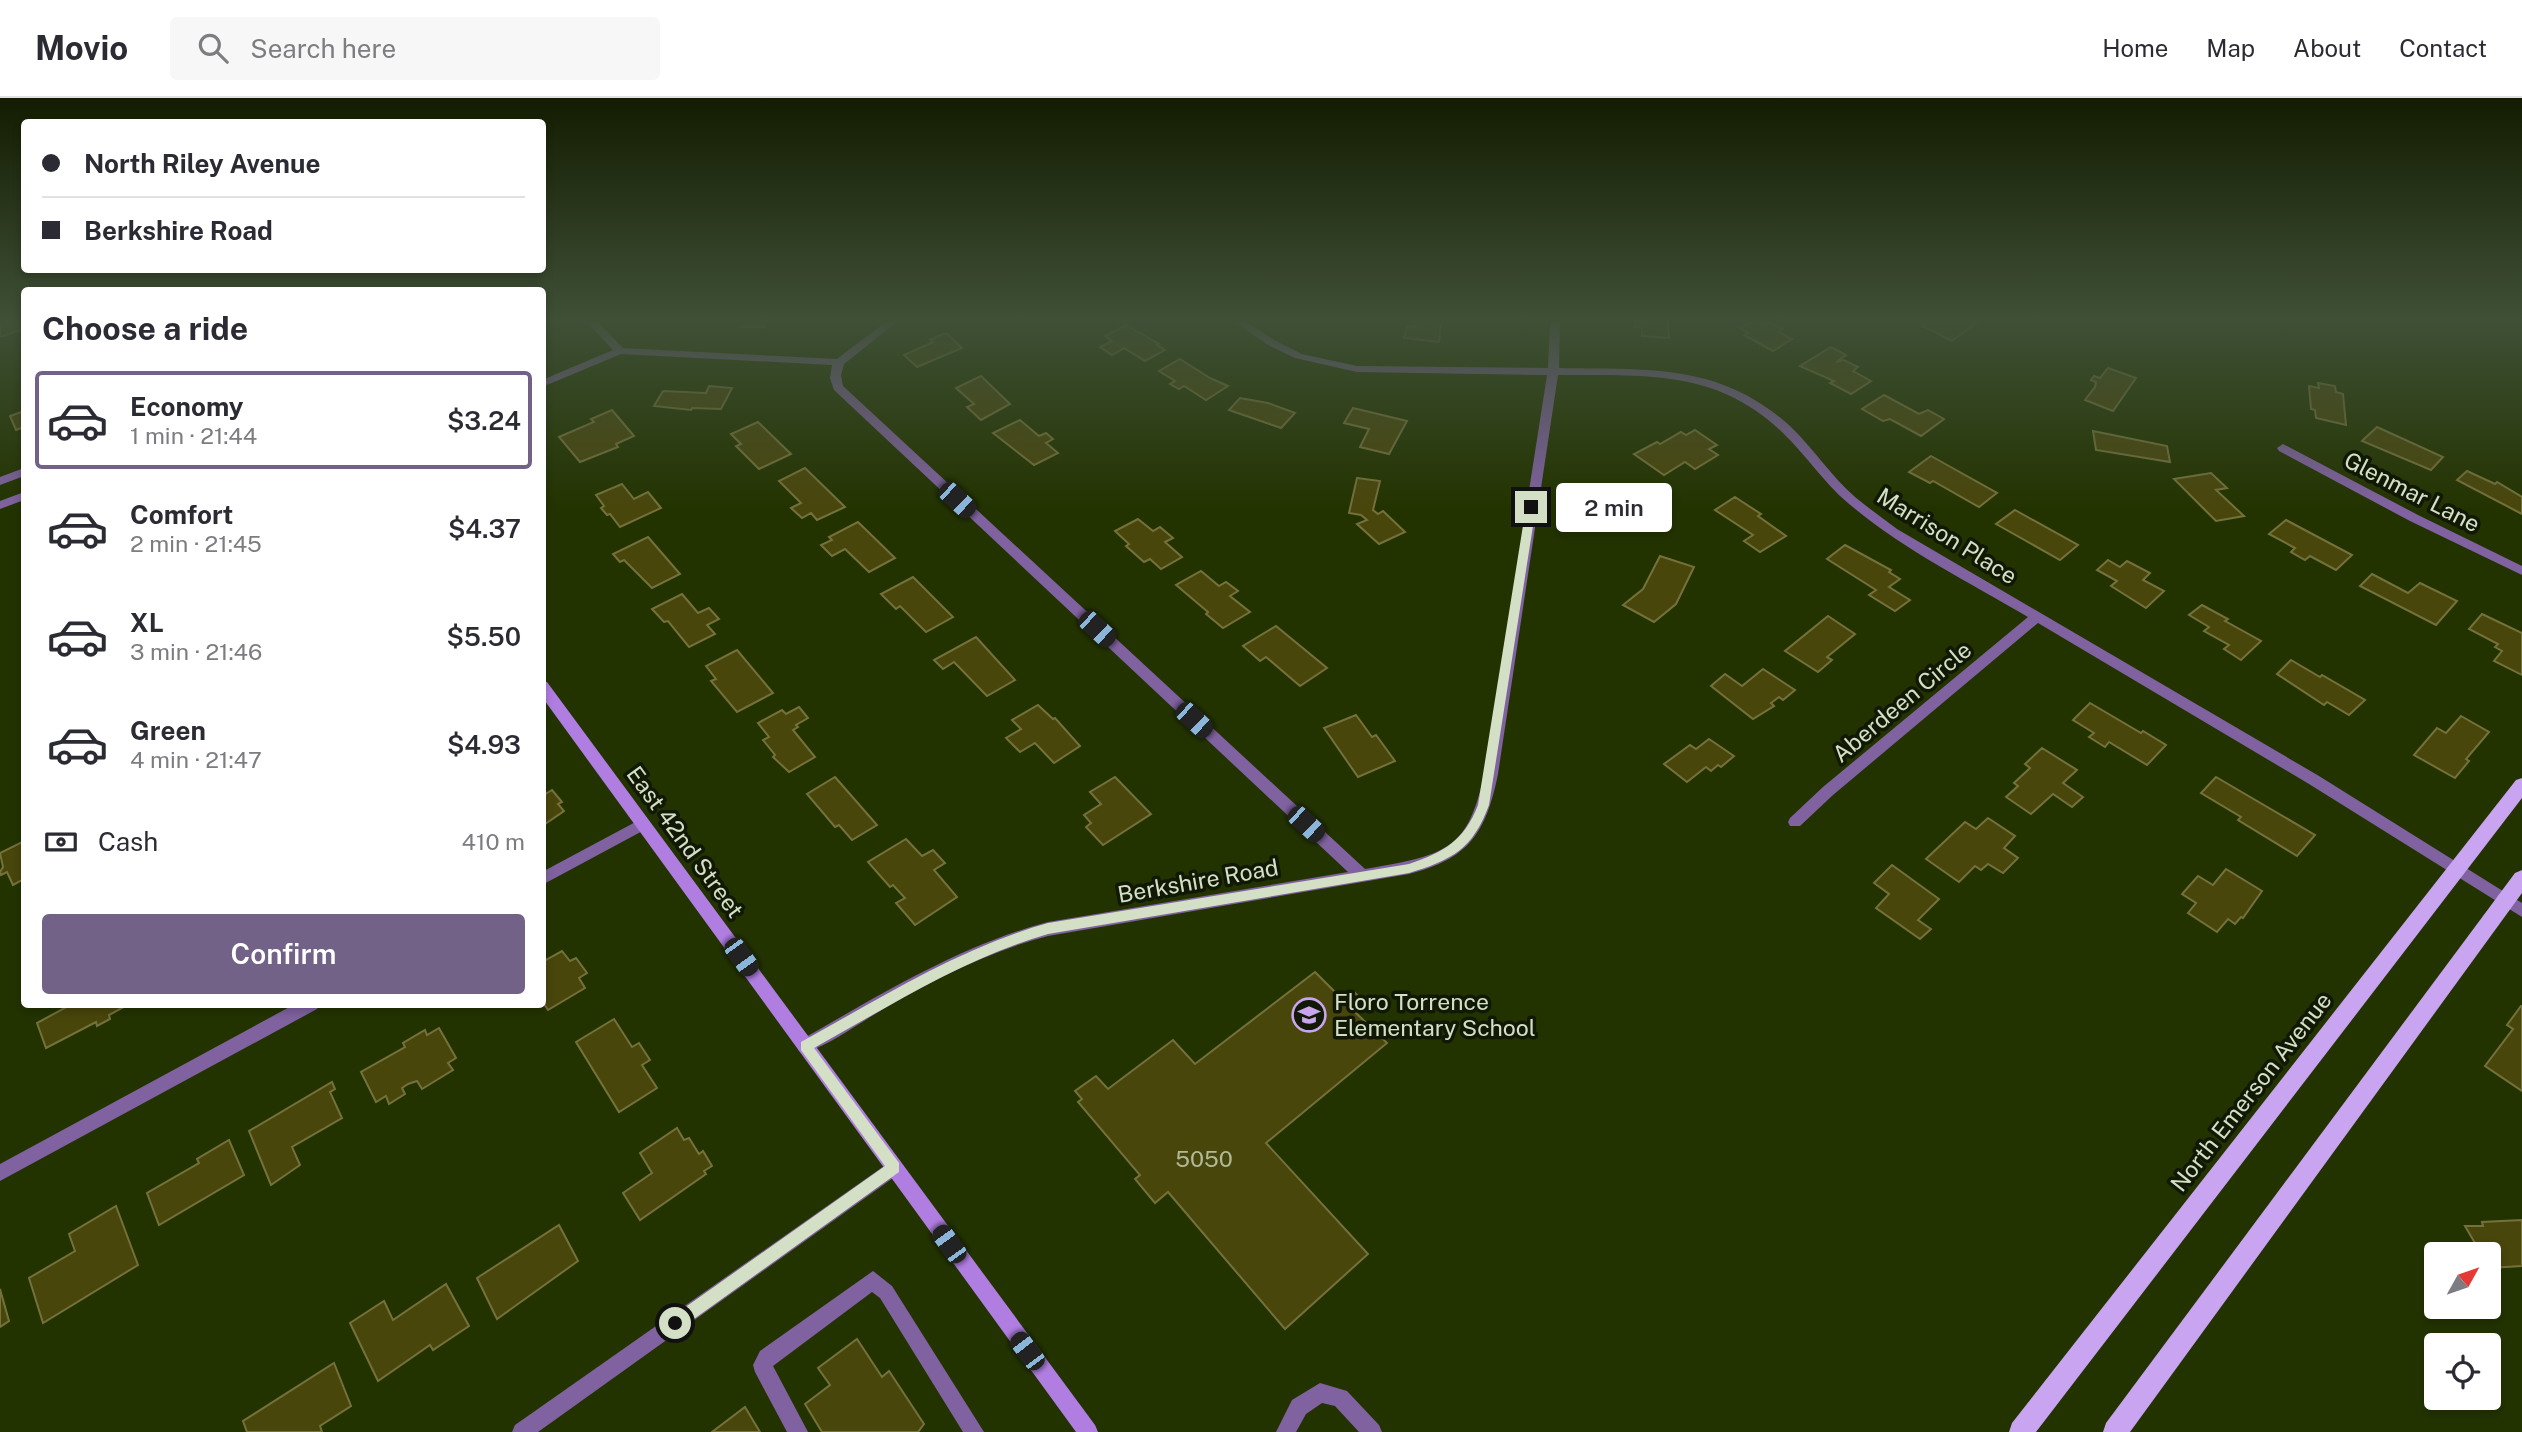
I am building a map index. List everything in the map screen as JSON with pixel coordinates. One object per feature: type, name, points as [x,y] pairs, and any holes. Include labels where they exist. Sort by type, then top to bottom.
[{"type":"main road","name":"North Emerson Avenue","points":[[2021,1432],[2522,785]]},
{"type":"main road","points":[[2115,1432],[2514,905],[2522,878]]},
{"type":"street","points":[[837,383],[838,388],[1362,876]]},
{"type":"street","name":"Berkshire Road","points":[[805,1046],[950,966],[1004,942],[1038,931],[1420,866],[1440,859],[1466,839],[1480,815],[1496,734],[1551,383]]},
{"type":"street","name":"Marrison Place","points":[[1708,383],[1744,397],[1777,420],[1822,470],[1870,516],[2315,780],[2514,905]]},
{"type":"street","name":"Glenmar Lane","points":[[2283,448],[2423,523],[2522,571]]},
{"type":"street","points":[[0,481],[21,473]]},
{"type":"street","points":[[0,505],[21,497]]},
{"type":"street","name":"Aberdeen Circle","points":[[1795,822],[1828,791],[2037,617]]},
{"type":"street","name":"East 42nd Street","points":[[546,691],[1088,1432]]},
{"type":"street","points":[[546,876],[643,824]]},
{"type":"street","points":[[0,1173],[304,1008]]},
{"type":"street","points":[[522,1432],[894,1167]]},
{"type":"street","points":[[798,1432],[762,1365],[873,1280],[886,1292],[974,1432]]},
{"type":"street","points":[[1286,1432],[1299,1407],[1320,1392],[1340,1398],[1372,1432]]},
{"type":"building","points":[[966,383],[989,383],[1010,404],[981,420],[967,407],[974,404],[956,388]]},
{"type":"building","points":[[1222,383],[1228,386],[1206,400],[1184,386],[1179,389],[1170,384]]},
{"type":"building","points":[[1830,383],[1868,383],[1851,394]]},
{"type":"building","points":[[2096,383],[2132,383],[2113,411],[2085,400]]},
{"type":"building","points":[[2318,383],[2335,386],[2336,392],[2343,394],[2346,425],[2316,418],[2315,410],[2311,409],[2309,386],[2319,388]]},
{"type":"building","points":[[709,386],[732,388],[721,409],[691,410],[654,406],[663,391],[706,393]]},
{"type":"building","points":[[1884,395],[1919,414],[1928,410],[1944,419],[1921,436],[1890,419],[1883,421],[1862,409]]},
{"type":"building","points":[[1240,398],[1268,403],[1295,413],[1281,428],[1229,410]]},
{"type":"building","points":[[1353,408],[1407,421],[1389,454],[1360,447],[1369,429],[1344,423]]},
{"type":"building","points":[[612,410],[634,436],[616,444],[618,447],[580,462],[559,437],[594,422],[591,419]]},
{"type":"building","points":[[21,412],[21,428],[16,430],[10,416]]},
{"type":"building","points":[[1020,420],[1039,436],[1046,433],[1053,439],[1046,443],[1058,453],[1034,465],[993,433]]},
{"type":"building","points":[[758,422],[791,454],[759,469],[736,446],[741,444],[731,434]]},
{"type":"building","points":[[2377,427],[2443,457],[2431,470],[2362,441]]},
{"type":"building","points":[[1695,430],[1717,445],[1709,449],[1718,455],[1695,469],[1685,462],[1664,475],[1634,454],[1681,432],[1686,435]]},
{"type":"building","points":[[2093,431],[2167,446],[2170,462],[2096,450]]},
{"type":"building","points":[[1931,456],[1997,493],[1979,507],[1933,481],[1930,483],[1909,472]]},
{"type":"building","points":[[805,468],[845,507],[817,520],[811,513],[802,518],[791,508],[801,503],[779,481]]},
{"type":"building","points":[[2467,471],[2495,484],[2497,482],[2522,497],[2522,514],[2457,480]]},
{"type":"building","points":[[2211,473],[2227,488],[2216,490],[2244,516],[2216,521],[2174,479]]},
{"type":"building","points":[[1357,478],[1380,481],[1373,510],[1378,514],[1383,511],[1405,532],[1379,544],[1357,524],[1367,520],[1361,515],[1349,513]]},
{"type":"building","points":[[622,484],[634,499],[648,492],[661,508],[620,527],[610,514],[607,515],[601,508],[604,506],[596,495]]},
{"type":"building","points":[[1735,497],[1761,514],[1758,516],[1786,536],[1760,552],[1744,541],[1753,535],[1715,510]]},
{"type":"building","points":[[2015,510],[2078,545],[2060,560],[1996,524]]},
{"type":"building","points":[[1138,519],[1153,531],[1160,527],[1173,538],[1165,542],[1182,557],[1161,569],[1150,559],[1144,562],[1126,546],[1129,544],[1115,531]]},
{"type":"building","points":[[2286,520],[2352,555],[2336,570],[2310,556],[2305,560],[2291,552],[2295,548],[2269,534]]},
{"type":"building","points":[[858,522],[895,558],[869,572],[845,549],[832,556],[821,545],[832,540],[829,537]]},
{"type":"building","points":[[648,537],[680,574],[652,588],[624,560],[620,562],[613,554]]},
{"type":"building","points":[[1845,545],[1891,570],[1889,572],[1900,579],[1889,587],[1910,600],[1895,611],[1869,595],[1876,590],[1827,559]]},
{"type":"building","points":[[1660,556],[1694,567],[1676,604],[1654,622],[1623,605],[1643,589]]},
{"type":"building","points":[[2108,560],[2120,567],[2127,561],[2150,573],[2143,580],[2164,591],[2146,608],[2111,586],[2117,581],[2097,570]]},
{"type":"building","points":[[1201,571],[1219,586],[1226,582],[1238,591],[1230,596],[1250,612],[1223,628],[1206,614],[1208,612],[1176,585]]},
{"type":"building","points":[[2372,574],[2408,593],[2420,583],[2457,601],[2436,625],[2360,586]]},
{"type":"building","points":[[913,577],[953,617],[926,632],[900,606],[896,609],[881,594]]},
{"type":"building","points":[[682,594],[698,613],[709,608],[719,619],[707,625],[715,634],[689,647],[668,621],[664,622],[652,609]]},
{"type":"building","points":[[2202,605],[2261,641],[2241,660],[2224,649],[2229,645],[2204,631],[2209,627],[2189,615]]},
{"type":"building","points":[[2482,614],[2522,633],[2522,675],[2494,661],[2502,651],[2495,647],[2498,644],[2469,629]]},
{"type":"building","points":[[1828,616],[1855,634],[1827,657],[1832,660],[1818,672],[1785,651]]},
{"type":"building","points":[[1276,626],[1327,668],[1300,686],[1266,657],[1260,661],[1243,646]]},
{"type":"building","points":[[976,637],[1015,680],[987,696],[954,662],[943,669],[934,660]]},
{"type":"building","points":[[737,650],[773,693],[737,712],[711,681],[716,679],[706,666]]},
{"type":"building","points":[[2291,660],[2365,700],[2349,715],[2327,702],[2324,705],[2277,674]]},
{"type":"building","points":[[1763,669],[1795,690],[1783,700],[1779,697],[1771,703],[1774,706],[1753,719],[1711,686],[1725,674],[1742,686]]},
{"type":"building","points":[[2090,703],[2166,745],[2147,765],[2109,742],[2105,747],[2089,737],[2094,733],[2073,720]]},
{"type":"building","points":[[1038,705],[1055,718],[1080,746],[1054,763],[1035,743],[1020,752],[1006,738],[1021,729],[1012,720]]},
{"type":"building","points":[[799,707],[808,718],[793,730],[815,757],[789,772],[773,757],[775,755],[763,740],[769,737],[758,723],[782,710],[786,714]]},
{"type":"building","points":[[1356,715],[1372,737],[1376,735],[1395,761],[1358,777],[1324,728]]},
{"type":"building","points":[[2461,716],[2489,732],[2466,759],[2469,761],[2455,778],[2414,755],[2437,728],[2446,733]]},
{"type":"building","points":[[1709,739],[1734,756],[1721,767],[1718,765],[1711,771],[1706,767],[1687,782],[1664,764],[1690,745],[1696,749]]},
{"type":"building","points":[[2042,748],[2077,770],[2063,783],[2083,797],[2072,807],[2053,794],[2031,814],[2006,797],[2018,786],[2014,783],[2030,768],[2025,764]]},
{"type":"building","points":[[835,777],[877,825],[852,840],[839,825],[835,827],[807,794]]},
{"type":"building","points":[[1115,777],[1151,814],[1103,845],[1086,827],[1091,823],[1084,815],[1101,804],[1090,792]]},
{"type":"building","points":[[2216,777],[2315,835],[2297,856],[2238,820],[2241,817],[2201,793]]},
{"type":"building","points":[[552,790],[562,802],[558,804],[564,811],[546,823],[546,794]]},
{"type":"building","points":[[1988,818],[2015,836],[2004,848],[2018,858],[2003,873],[1988,864],[1981,870],[1975,866],[1959,882],[1926,859],[1965,822],[1976,829]]},
{"type":"building","points":[[906,839],[922,856],[933,850],[945,863],[934,870],[957,897],[915,925],[896,903],[905,898],[893,885],[890,887],[868,862]]},
{"type":"building","points":[[21,842],[21,881],[13,885],[7,872],[1,875],[3,867],[0,853]]},
{"type":"building","points":[[1892,865],[1939,899],[1918,920],[1931,929],[1920,939],[1876,908],[1889,894],[1874,883]]},
{"type":"building","points":[[2226,869],[2262,891],[2243,918],[2235,924],[2228,919],[2217,932],[2188,913],[2196,903],[2182,894],[2198,876],[2213,885]]},
{"type":"building","points":[[562,951],[570,961],[576,958],[587,973],[579,978],[585,988],[548,1010],[546,1007],[546,960]]},
{"type":"building","points":[[1315,972],[1345,1002],[1355,993],[1365,1003],[1354,1011],[1387,1043],[1266,1143],[1368,1254],[1285,1329],[1168,1192],[1155,1203],[1135,1179],[1140,1175],[1078,1102],[1082,1099],[1075,1091],[1096,1076],[1108,1089],[1173,1040],[1195,1064]]},
{"type":"building","points":[[2521,1006],[2522,1091],[2485,1066],[2513,1029],[2507,1025]]},
{"type":"building","points":[[65,1008],[122,1008],[97,1026],[96,1022],[46,1048],[37,1023]]},
{"type":"building","points":[[614,1019],[632,1047],[639,1043],[650,1060],[642,1065],[657,1088],[619,1112],[576,1042]]},
{"type":"building","points":[[439,1028],[456,1058],[448,1063],[453,1070],[422,1089],[417,1081],[408,1084],[402,1088],[405,1094],[389,1104],[386,1096],[376,1102],[361,1072],[405,1047],[403,1043],[425,1030],[427,1035]]},
{"type":"building","points":[[332,1082],[335,1089],[330,1092],[342,1118],[292,1147],[300,1165],[271,1185],[249,1131]]},
{"type":"building","points":[[677,1128],[684,1140],[689,1138],[699,1154],[703,1151],[712,1166],[704,1171],[706,1174],[640,1220],[623,1193],[652,1173],[640,1153]]},
{"type":"building","points":[[229,1140],[244,1175],[159,1225],[147,1193],[199,1163],[197,1159]]},
{"type":"building","points":[[116,1206],[138,1265],[43,1323],[29,1278],[75,1251],[69,1234]]},
{"type":"building","points":[[2522,1220],[2522,1266],[2501,1267],[2501,1242],[2474,1242],[2465,1226],[2483,1226],[2482,1222]]},
{"type":"building","points":[[559,1225],[578,1261],[497,1319],[477,1278]]},
{"type":"building","points":[[446,1284],[469,1326],[433,1350],[430,1345],[378,1381],[350,1323],[384,1301],[393,1320]]},
{"type":"building","points":[[0,1289],[9,1321],[0,1327]]},
{"type":"building","points":[[857,1339],[882,1377],[889,1371],[924,1424],[918,1432],[822,1432],[805,1404],[830,1385],[818,1368]]},
{"type":"building","points":[[334,1363],[351,1406],[320,1426],[322,1432],[247,1432],[243,1421]]},
{"type":"building","points":[[745,1407],[760,1432],[712,1432]]},
{"type":"place","name":"Floro Torrence Elementary School","points":[[1309,1015]]},
{"type":"route","points":[[675,1323],[894,1167],[805,1046],[950,966],[1014,938],[1048,929],[1409,869],[1440,859],[1466,839],[1477,824],[1484,805],[1531,507]]}]
